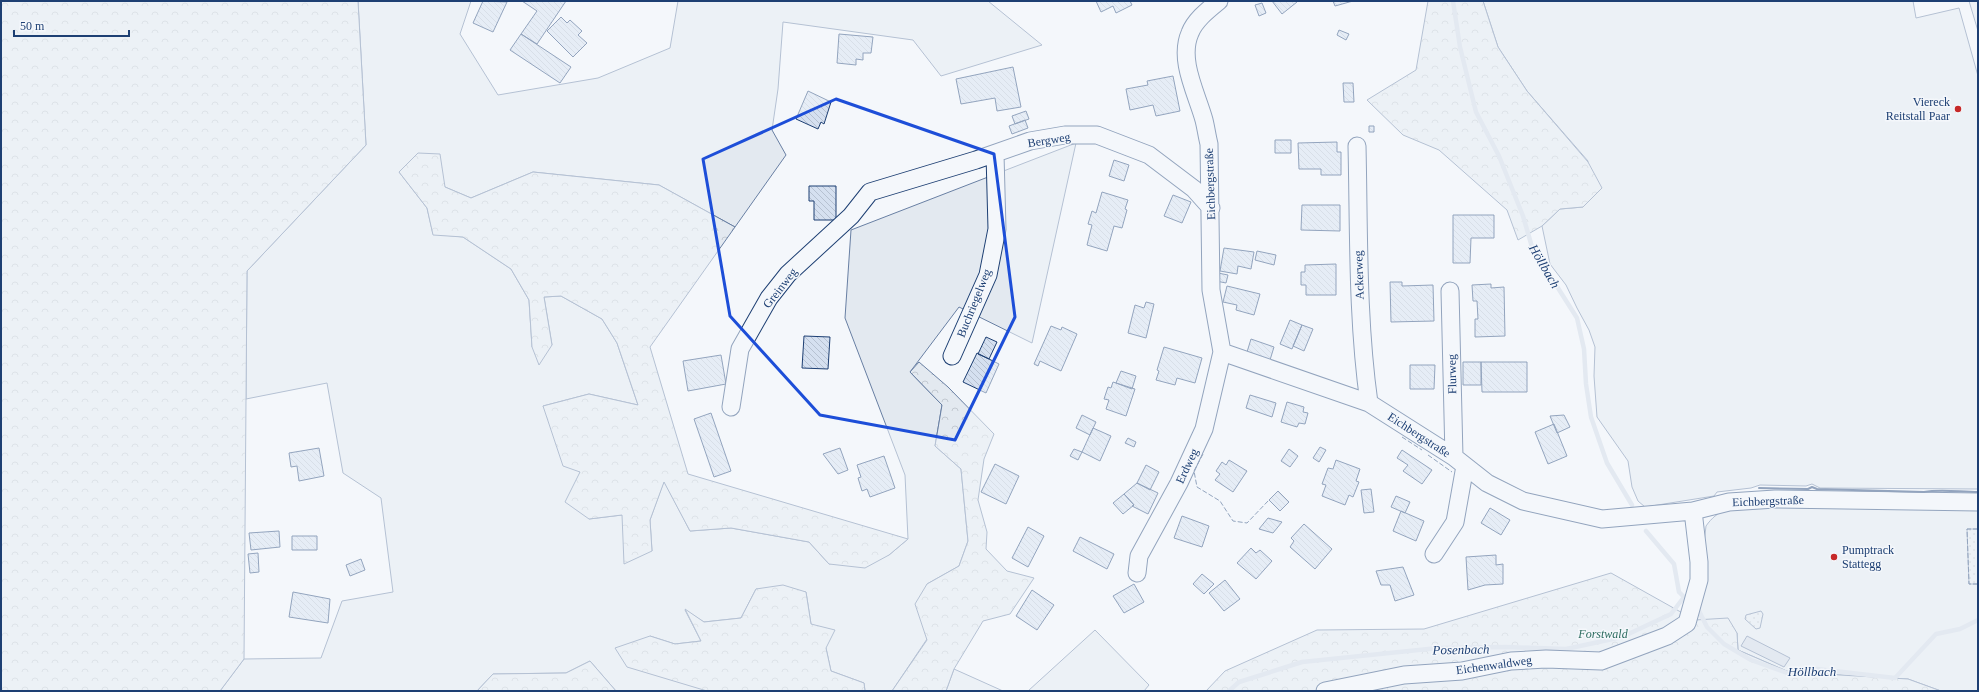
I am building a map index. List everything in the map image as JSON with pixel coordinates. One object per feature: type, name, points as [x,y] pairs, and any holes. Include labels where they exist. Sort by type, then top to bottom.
[{"type":"street","name":"Eichbergstraße","points":[[1218,1],[1197,22],[1189,33],[1186,50],[1187,62],[1209,144],[1211,290],[1222,352],[1369,403],[1459,461],[1487,483],[1523,501],[1602,519],[1693,511],[1729,502],[1775,499],[1978,502]]},
{"type":"street","name":"Bergweg","points":[[870,192],[994,154],[1030,141],[1065,135],[1097,135],[1149,155],[1194,189],[1211,208]]},
{"type":"street","name":"Ackerweg","points":[[1357,146],[1359,284],[1363,352],[1369,403]]},
{"type":"street","name":"Buchriegelweg","points":[[952,356],[988,275],[997,229],[994,154]]},
{"type":"street","name":"Greinweg","points":[[731,407],[740,350],[769,298],[788,274],[851,216],[870,192]]},
{"type":"street","name":"Flurweg","points":[[1434,554],[1455,522],[1459,461],[1450,291]]},
{"type":"street","name":"Erdweg","points":[[1137,573],[1139,556],[1179,483],[1204,429],[1222,352]]},
{"type":"street","name":"Eichenwaldweg","points":[[1325,691],[1404,675],[1462,671],[1511,661],[1546,659],[1601,661],[1667,636],[1687,623],[1698,586],[1699,562],[1693,511]]},
{"type":"highlighted area","points":[[836,99],[994,154],[1015,317],[955,440],[820,415],[730,316],[703,159]]},
{"type":"green space","points":[[1,1],[358,1],[366,145],[247,271],[244,659],[220,691],[1,691]]},
{"type":"green space","points":[[358,1],[471,1],[460,34],[498,95],[598,78],[670,48],[678,1],[988,1],[1042,45],[941,76],[913,40],[783,22],[778,89],[772,130],[786,155],[735,227],[659,185],[533,172],[471,198],[445,187],[399,172],[427,208],[433,234],[463,237],[511,269],[529,300],[532,347],[552,345],[544,297],[561,296],[602,319],[617,343],[638,405],[589,394],[543,406],[580,472],[589,519],[622,515],[652,551],[650,520],[664,481],[690,531],[731,528],[809,542],[829,564],[889,555],[908,539],[905,475],[845,318],[851,230],[1076,143],[1032,343],[959,307],[910,372],[942,405],[935,446],[961,469],[968,541],[959,566],[927,584],[927,639],[892,691],[865,691],[864,683],[831,671],[826,648],[811,624],[806,592],[756,589],[741,618],[704,622],[685,610],[701,641],[675,644],[650,636],[707,691],[616,691],[590,661],[566,673],[493,674],[477,691],[220,691],[244,659],[321,658],[342,601],[393,592],[381,498],[343,473],[327,383],[246,399],[247,271],[366,145]]},
{"type":"green space","points":[[1428,1],[1483,1],[1498,47],[1527,91],[1588,162],[1602,188],[1583,207],[1560,209],[1542,226],[1518,240],[1507,210],[1439,150],[1403,135],[1367,100],[1416,70]]},
{"type":"green space","points":[[1483,1],[1913,1],[1916,18],[1959,8],[1978,76],[1978,489],[1820,488],[1812,484],[1806,486],[1760,485],[1751,488],[1717,492],[1714,496],[1645,507],[1638,501],[1632,487],[1628,461],[1597,417],[1594,376],[1595,347],[1589,330],[1566,285],[1550,264],[1542,226],[1560,209],[1583,207],[1588,161],[1527,91],[1498,47]]},
{"type":"green space","points":[[1969,1],[1978,1],[1978,31]]},
{"type":"green space","points":[[418,153],[440,154],[445,187],[471,198],[533,172],[659,185],[735,227],[650,347],[688,474],[908,539],[889,555],[865,568],[829,564],[809,542],[731,528],[690,531],[664,482],[650,520],[652,551],[624,564],[622,515],[589,519],[565,502],[580,472],[563,466],[543,406],[589,394],[638,405],[617,343],[602,319],[561,296],[544,297],[552,345],[539,365],[532,347],[529,300],[511,269],[463,237],[433,235],[427,208],[399,172]]},
{"type":"green space","points":[[919,362],[948,387],[994,434],[984,459],[978,500],[987,532],[986,549],[1007,571],[1034,578],[1010,614],[983,621],[954,669],[946,691],[892,691],[927,640],[915,604],[927,584],[959,566],[968,541],[961,469],[935,446],[942,405],[910,372]]},
{"type":"green space","points":[[1748,507],[1978,510],[1978,691],[1941,691],[1908,679],[1789,672],[1738,650],[1737,633],[1695,620],[1706,526],[1710,520],[1724,511]]},
{"type":"green space","points":[[1967,529],[1978,529],[1978,584],[1969,584]]},
{"type":"green space","name":"Forstwald","points":[[1611,573],[1695,620],[1728,618],[1737,633],[1738,650],[1789,672],[1908,679],[1941,691],[1206,691],[1225,671],[1317,630],[1424,629]]},
{"type":"green space","points":[[783,585],[806,592],[811,624],[835,630],[826,648],[831,671],[864,683],[865,691],[707,691],[627,667],[615,648],[650,636],[675,644],[701,641],[685,609],[704,622],[741,618],[756,589]]},
{"type":"green space","points":[[1761,611],[1763,614],[1760,628],[1756,629],[1745,619],[1746,615]]},
{"type":"green space","points":[[1095,630],[1149,685],[1144,691],[1028,691]]},
{"type":"green space","points":[[590,661],[616,691],[477,691],[493,674],[566,673]]},
{"type":"green space","points":[[954,669],[1003,691],[946,691]]},
{"type":"shaded area","points":[[1747,636],[1790,658],[1784,667],[1741,646]]},
{"type":"building","points":[[483,1],[507,2],[493,32],[473,23]]},
{"type":"building","points":[[522,1],[566,1],[537,44],[521,34],[537,11]]},
{"type":"building","points":[[1096,1],[1130,1],[1132,5],[1116,13],[1113,6],[1101,12]]},
{"type":"building","points":[[1272,1],[1297,1],[1297,2],[1282,14]]},
{"type":"building","points":[[1333,1],[1353,1],[1335,6]]},
{"type":"building","points":[[1262,3],[1266,13],[1259,16],[1255,5]]},
{"type":"building","points":[[561,17],[567,23],[570,20],[582,31],[578,35],[587,43],[573,57],[547,31]]},
{"type":"building","points":[[1339,30],[1349,34],[1346,40],[1337,35]]},
{"type":"building","points":[[521,34],[571,67],[560,83],[510,50]]},
{"type":"building","points":[[839,34],[873,37],[871,53],[863,53],[863,60],[856,59],[856,65],[837,63]]},
{"type":"building","points":[[1013,67],[1021,107],[997,111],[995,98],[961,104],[956,79]]},
{"type":"building","points":[[1173,76],[1180,111],[1156,116],[1153,105],[1130,110],[1126,89],[1148,85],[1147,81]]},
{"type":"building","points":[[1343,83],[1353,83],[1354,102],[1344,102]]},
{"type":"building","points":[[808,91],[831,102],[824,124],[821,122],[818,129],[796,119]]},
{"type":"building","points":[[1026,111],[1029,119],[1015,124],[1012,116]]},
{"type":"building","points":[[1025,120],[1028,128],[1012,134],[1009,126]]},
{"type":"building","points":[[1369,126],[1374,126],[1374,132],[1369,132]]},
{"type":"building","points":[[1275,140],[1291,140],[1291,153],[1275,153]]},
{"type":"building","points":[[1337,142],[1337,152],[1341,152],[1341,175],[1321,175],[1321,169],[1299,169],[1298,143]]},
{"type":"building","points":[[1114,160],[1129,165],[1124,181],[1109,176]]},
{"type":"building","points":[[809,186],[836,186],[836,220],[814,220],[814,201],[809,201]]},
{"type":"building","points":[[1102,192],[1128,200],[1122,228],[1114,226],[1107,251],[1087,245],[1092,225],[1088,224],[1092,211],[1096,213]]},
{"type":"building","points":[[1173,195],[1191,202],[1182,223],[1164,216]]},
{"type":"building","points":[[1302,205],[1340,205],[1340,231],[1301,230]]},
{"type":"building","points":[[1453,215],[1494,215],[1494,238],[1471,238],[1470,263],[1453,263]]},
{"type":"building","points":[[1224,248],[1254,252],[1251,269],[1238,266],[1237,274],[1220,271]]},
{"type":"building","points":[[1257,251],[1276,255],[1274,265],[1255,260]]},
{"type":"building","points":[[1336,264],[1336,295],[1306,295],[1306,285],[1301,285],[1301,272],[1305,272],[1305,265]]},
{"type":"building","points":[[1218,273],[1228,275],[1226,283],[1216,281]]},
{"type":"building","points":[[1390,282],[1402,282],[1402,286],[1433,285],[1434,321],[1391,322]]},
{"type":"building","points":[[1491,284],[1491,288],[1504,287],[1505,336],[1475,337],[1475,319],[1478,319],[1477,301],[1473,301],[1472,285]]},
{"type":"building","points":[[1227,286],[1260,294],[1254,315],[1236,310],[1237,305],[1223,302]]},
{"type":"building","points":[[1146,302],[1154,304],[1146,338],[1128,333],[1135,305],[1144,308]]},
{"type":"building","points":[[1290,320],[1302,325],[1292,349],[1280,344]]},
{"type":"building","points":[[1302,325],[1313,329],[1304,351],[1293,346]]},
{"type":"building","points":[[1051,326],[1061,330],[1062,327],[1077,334],[1061,371],[1040,361],[1038,366],[1034,364]]},
{"type":"building","points":[[804,336],[830,337],[828,369],[802,368]]},
{"type":"building","points":[[986,337],[997,342],[989,359],[978,354]]},
{"type":"building","points":[[1251,339],[1274,347],[1270,360],[1247,352]]},
{"type":"building","points":[[1164,347],[1202,358],[1195,383],[1177,378],[1175,385],[1156,380],[1159,371],[1157,370]]},
{"type":"building","points":[[977,353],[999,364],[986,393],[963,382]]},
{"type":"building","points":[[721,355],[726,384],[688,391],[683,361]]},
{"type":"building","points":[[1463,362],[1481,362],[1481,385],[1463,385]]},
{"type":"building","points":[[1481,362],[1527,362],[1527,392],[1482,392]]},
{"type":"building","points":[[1410,365],[1435,365],[1434,389],[1410,389]]},
{"type":"building","points":[[1121,371],[1136,376],[1132,389],[1116,383]]},
{"type":"building","points":[[1113,382],[1135,389],[1126,416],[1106,409],[1109,400],[1104,399],[1108,387],[1111,388]]},
{"type":"building","points":[[1250,395],[1276,403],[1272,417],[1246,408]]},
{"type":"building","points":[[1287,402],[1304,407],[1303,412],[1308,413],[1305,424],[1299,423],[1297,427],[1281,422]]},
{"type":"building","points":[[711,413],[731,471],[714,477],[694,419]]},
{"type":"building","points":[[1082,415],[1096,422],[1090,435],[1076,428]]},
{"type":"building","points":[[1564,415],[1570,427],[1557,433],[1550,416]]},
{"type":"building","points":[[1554,424],[1567,456],[1548,464],[1535,432]]},
{"type":"building","points":[[1093,428],[1111,436],[1100,461],[1082,452]]},
{"type":"building","points":[[1128,438],[1136,442],[1134,447],[1125,443]]},
{"type":"building","points":[[1320,447],[1326,450],[1319,462],[1313,458]]},
{"type":"building","points":[[319,448],[324,476],[299,481],[297,466],[291,467],[289,453]]},
{"type":"building","points":[[840,448],[848,470],[838,474],[823,454]]},
{"type":"building","points":[[1074,449],[1082,452],[1078,460],[1070,456]]},
{"type":"building","points":[[1289,449],[1298,456],[1290,467],[1281,461]]},
{"type":"building","points":[[1402,450],[1432,470],[1422,484],[1403,471],[1408,465],[1397,458]]},
{"type":"building","points":[[884,456],[895,488],[870,497],[867,489],[862,491],[858,478],[861,477],[857,465]]},
{"type":"building","points":[[1229,460],[1247,471],[1233,492],[1215,480],[1220,474],[1216,471],[1222,462],[1226,465]]},
{"type":"building","points":[[1336,460],[1360,469],[1356,481],[1359,482],[1353,497],[1349,495],[1345,505],[1322,496],[1326,485],[1322,484],[1328,468],[1333,469]]},
{"type":"building","points":[[995,464],[1019,476],[1006,504],[981,492]]},
{"type":"building","points":[[1146,465],[1159,472],[1150,490],[1137,483]]},
{"type":"building","points":[[1137,483],[1158,493],[1148,514],[1132,506],[1134,505],[1124,494]]},
{"type":"building","points":[[1371,489],[1374,512],[1364,513],[1361,490]]},
{"type":"building","points":[[1278,491],[1289,502],[1280,511],[1269,500]]},
{"type":"building","points":[[1124,494],[1134,505],[1123,514],[1113,503]]},
{"type":"building","points":[[1396,496],[1410,502],[1405,513],[1391,507]]},
{"type":"building","points":[[1490,508],[1510,520],[1501,535],[1481,523]]},
{"type":"building","points":[[1401,511],[1424,521],[1416,541],[1393,531]]},
{"type":"building","points":[[1182,516],[1209,526],[1202,547],[1174,538]]},
{"type":"building","points":[[1268,518],[1282,522],[1273,533],[1259,529]]},
{"type":"building","points":[[1304,524],[1332,549],[1315,569],[1290,547],[1294,541],[1291,538]]},
{"type":"building","points":[[1028,527],[1044,536],[1028,567],[1012,558]]},
{"type":"building","points":[[279,531],[280,547],[251,550],[249,533]]},
{"type":"building","points":[[292,536],[317,536],[317,550],[292,550]]},
{"type":"building","points":[[1080,537],[1114,554],[1107,569],[1073,551]]},
{"type":"building","points":[[1251,548],[1256,553],[1260,550],[1272,561],[1256,579],[1237,563]]},
{"type":"building","points":[[258,553],[259,572],[250,573],[248,554]]},
{"type":"building","points":[[1496,555],[1496,565],[1503,564],[1503,584],[1485,585],[1468,590],[1466,557]]},
{"type":"building","points":[[361,559],[365,570],[350,576],[346,565]]},
{"type":"building","points":[[1403,567],[1414,595],[1395,601],[1390,585],[1381,585],[1376,571]]},
{"type":"building","points":[[1202,574],[1214,584],[1204,594],[1193,584]]},
{"type":"building","points":[[1225,580],[1240,599],[1224,611],[1209,593]]},
{"type":"building","points":[[1134,584],[1144,602],[1124,613],[1113,596]]},
{"type":"building","points":[[1032,590],[1054,605],[1037,630],[1016,616]]},
{"type":"building","points":[[293,592],[330,599],[328,623],[289,617]]},
{"type":"waterway","name":"Höllbach","points":[[1453,1],[1460,47],[1476,112],[1499,156],[1523,216],[1532,247],[1577,318],[1584,349],[1586,384],[1591,417],[1607,463],[1632,505]]},
{"type":"waterway","name":"Höllbach","points":[[1646,531],[1674,564],[1679,592],[1685,598]]},
{"type":"waterway","name":"Posenbach","points":[[1229,691],[1239,682],[1302,662],[1438,648],[1506,647],[1566,649],[1622,637],[1671,614],[1684,597]]},
{"type":"waterway","name":"Höllbach","points":[[1695,607],[1699,611],[1707,627],[1724,644],[1751,660],[1790,674],[1817,669],[1895,678],[1936,634],[1960,629],[1978,620]]},
{"type":"fence","points":[[1402,437],[1422,450]]},
{"type":"fence","points":[[1203,454],[1194,471],[1197,487],[1220,501],[1233,521],[1247,523],[1269,500]]},
{"type":"fence","points":[[1428,455],[1452,472]]},
{"type":"fence","points":[[1978,529],[1967,529],[1969,584],[1978,584]]},
{"type":"wall","points":[[1759,488],[1808,489],[1812,487],[1817,489],[1978,492]]},
{"type":"place","name":"Viereck Reitstall Paar","points":[[1958,109]]},
{"type":"place","name":"Pumptrack Stattegg","points":[[1834,557]]}]
